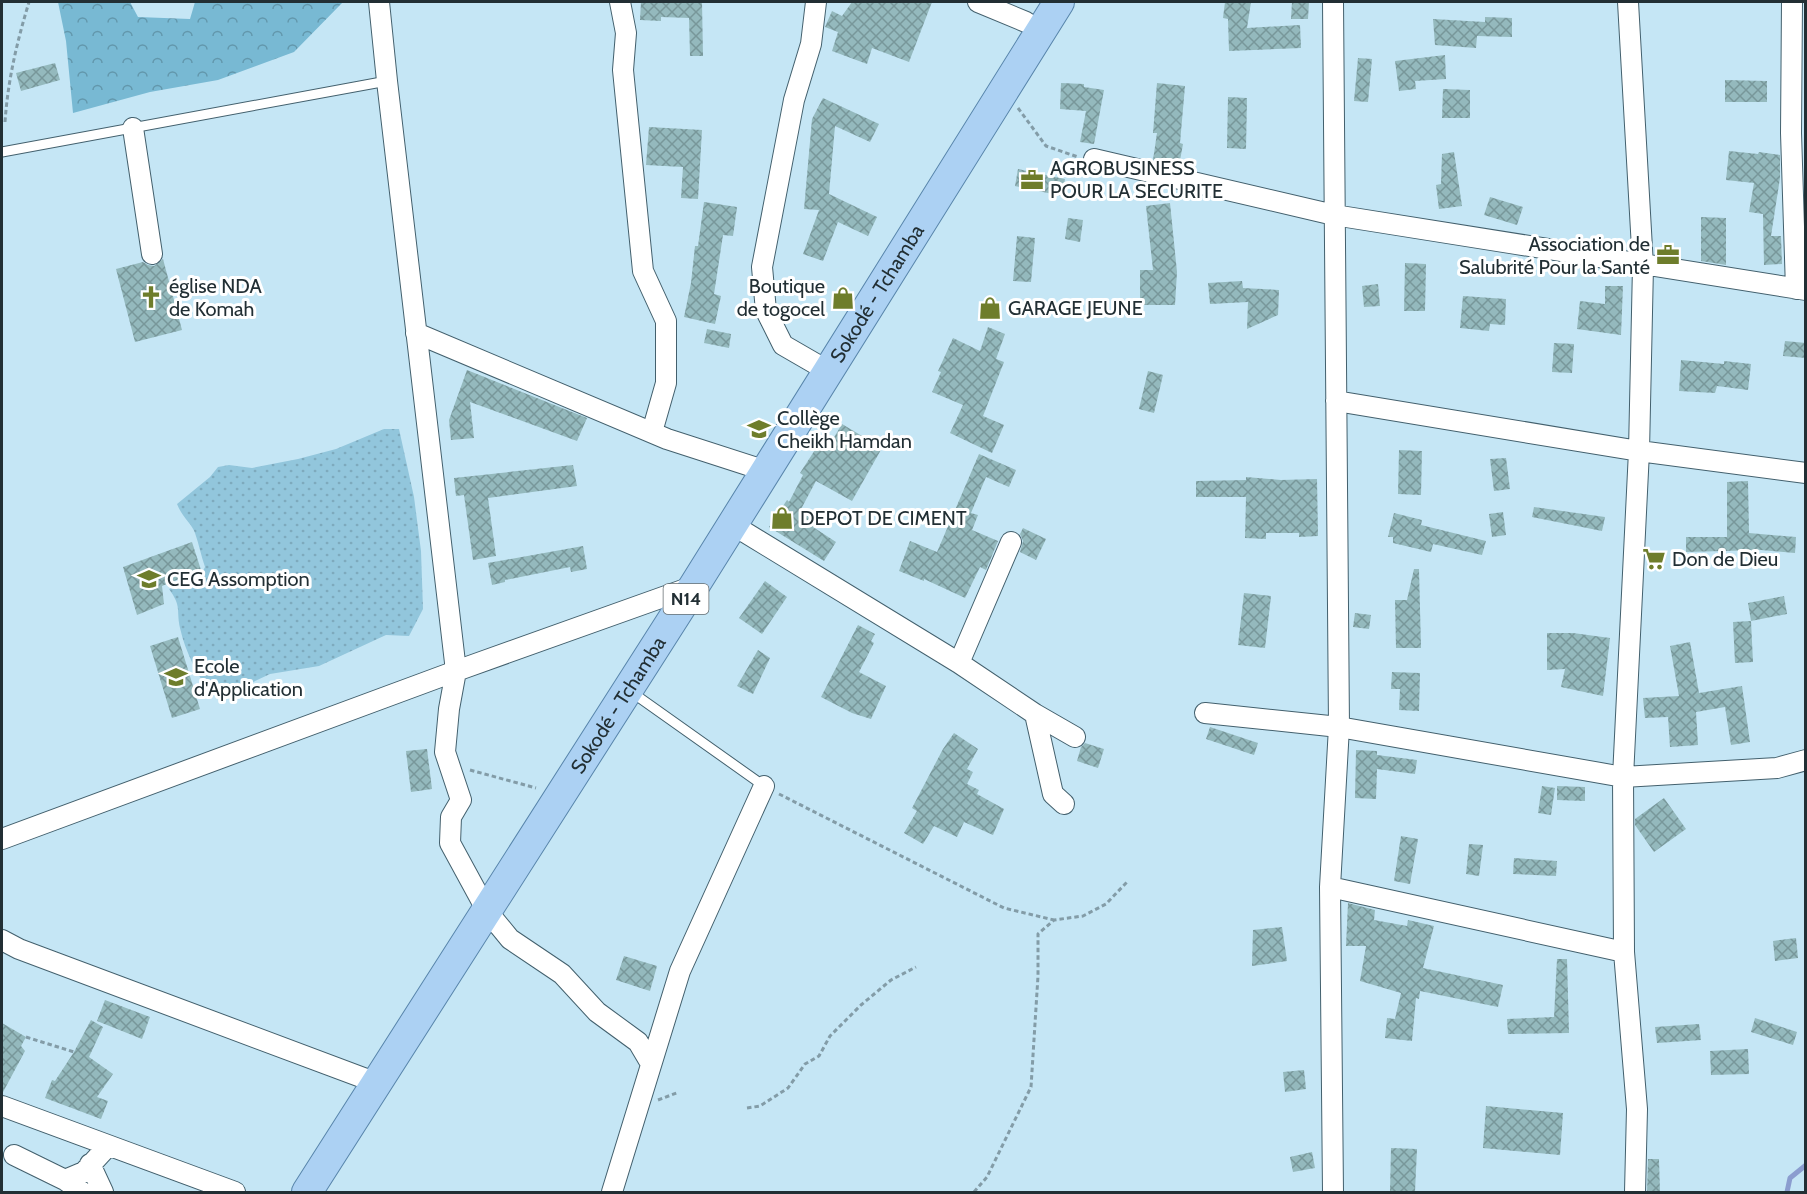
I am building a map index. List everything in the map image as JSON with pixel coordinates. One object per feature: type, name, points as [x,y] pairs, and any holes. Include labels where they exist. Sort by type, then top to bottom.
[{"type":"main road","name":"Sokodé - Tchamba","points":[[307,1192],[733,525],[1059,2]]},
{"type":"street","points":[[380,2],[387,81],[456,671],[445,752],[461,800],[451,817],[450,843],[488,910],[510,939],[561,974],[597,1012],[638,1042],[651,1064]]},
{"type":"street","points":[[620,2],[626,33],[623,70],[643,271],[666,321],[666,383],[652,432]]},
{"type":"street","points":[[816,2],[811,44],[794,100],[762,267],[766,311],[783,345],[828,371]]},
{"type":"street","points":[[978,2],[1026,22]]},
{"type":"street","points":[[1333,2],[1339,728],[1330,887],[1333,1192]]},
{"type":"street","points":[[1628,2],[1643,266],[1639,451],[1623,777],[1624,952],[1636,1109],[1635,1192]]},
{"type":"street","points":[[1094,159],[1334,215],[1643,266],[1801,289],[1798,134],[1792,2]]},
{"type":"street","points":[[133,128],[152,254]]},
{"type":"street","points":[[416,333],[652,432],[766,471]]},
{"type":"street","points":[[1336,401],[1639,451],[1806,473]]},
{"type":"street","points":[[733,525],[1075,737]]},
{"type":"street","points":[[959,663],[1011,542]]},
{"type":"street","points":[[2,839],[456,671],[694,586]]},
{"type":"street","points":[[1205,713],[1339,728],[1623,777],[1777,768],[1806,760]]},
{"type":"street","points":[[1035,714],[1053,794],[1064,804]]},
{"type":"street","points":[[612,1192],[680,971],[764,786]]},
{"type":"street","points":[[1330,887],[1624,952]]},
{"type":"street","points":[[2,940],[19,949],[377,1083]]},
{"type":"street","points":[[2,1106],[235,1192]]},
{"type":"street","points":[[65,1180],[84,1172],[108,1146]]},
{"type":"street","points":[[14,1155],[65,1180],[82,1192]]},
{"type":"street","points":[[90,1164],[103,1192]]},
{"type":"lane","points":[[2,152],[387,81]]},
{"type":"lane","points":[[628,690],[764,786]]},
{"type":"path","points":[[4,122],[14,52],[30,2]]},
{"type":"path","points":[[1003,92],[1021,111],[1046,146],[1081,159],[1094,159]]},
{"type":"path","points":[[450,764],[561,795]]},
{"type":"path","points":[[764,786],[1004,908],[1054,920],[1083,916],[1106,904],[1127,882]]},
{"type":"path","points":[[974,1192],[987,1177],[1031,1087],[1038,976],[1038,934],[1054,920]]},
{"type":"path","points":[[747,1108],[760,1106],[788,1088],[805,1064],[819,1056],[830,1036],[861,1005],[891,980],[916,967]]},
{"type":"path","points":[[27,1037],[74,1052]]},
{"type":"shaded area","points":[[384,429],[399,429],[414,497],[421,551],[423,609],[409,636],[386,635],[319,666],[270,674],[232,692],[212,695],[189,655],[182,637],[177,604],[169,589],[200,577],[205,567],[194,530],[177,504],[210,477],[218,467],[229,465],[252,468],[298,459],[336,449]]},
{"type":"green space","points":[[58,2],[130,2],[138,17],[190,19],[195,2],[343,2],[294,52],[218,80],[150,92],[73,113],[66,41]]},
{"type":"building","points":[[641,2],[702,2],[703,56],[690,56],[689,18],[661,17],[661,21],[640,20]]},
{"type":"building","points":[[852,2],[932,2],[909,62],[872,48],[867,64],[832,51],[838,32],[825,27],[832,11],[842,16]]},
{"type":"building","points":[[1225,2],[1251,2],[1247,28],[1300,25],[1301,48],[1229,51],[1228,19],[1223,18]]},
{"type":"building","points":[[1292,2],[1309,2],[1308,19],[1291,19]]},
{"type":"building","points":[[1485,17],[1512,18],[1512,37],[1477,36],[1476,48],[1435,45],[1433,19],[1485,22]]},
{"type":"building","points":[[1445,55],[1446,79],[1415,81],[1416,89],[1399,91],[1395,61]]},
{"type":"building","points":[[1358,58],[1372,59],[1368,102],[1354,101]]},
{"type":"building","points":[[55,63],[60,80],[21,91],[16,73]]},
{"type":"building","points":[[1725,80],[1767,81],[1767,102],[1725,102]]},
{"type":"building","points":[[1061,83],[1084,84],[1084,87],[1104,90],[1094,144],[1080,142],[1086,111],[1060,109]]},
{"type":"building","points":[[1157,83],[1185,86],[1180,143],[1183,144],[1179,166],[1153,160],[1157,133],[1153,133]]},
{"type":"building","points":[[1443,89],[1470,90],[1470,118],[1442,118]]},
{"type":"building","points":[[1228,97],[1247,98],[1246,149],[1227,148]]},
{"type":"building","points":[[823,98],[879,124],[870,142],[835,126],[829,194],[877,217],[868,236],[838,222],[823,261],[803,254],[819,210],[804,209],[812,119]]},
{"type":"building","points":[[649,127],[702,130],[698,199],[681,198],[683,167],[646,165]]},
{"type":"building","points":[[1729,151],[1780,155],[1780,178],[1771,236],[1781,236],[1782,264],[1764,265],[1763,214],[1749,212],[1754,183],[1726,180]]},
{"type":"building","points":[[1454,152],[1462,206],[1439,209],[1436,185],[1441,184],[1442,154]]},
{"type":"building","points":[[1018,169],[1065,179],[1062,196],[1015,186]]},
{"type":"building","points":[[1490,197],[1523,207],[1517,225],[1484,215]]},
{"type":"building","points":[[704,202],[737,207],[733,236],[723,235],[714,294],[721,296],[715,324],[684,317]]},
{"type":"building","points":[[1170,203],[1177,272],[1175,305],[1140,305],[1140,270],[1153,270],[1146,206]]},
{"type":"building","points":[[1701,217],[1726,218],[1726,265],[1701,261]]},
{"type":"building","points":[[1068,218],[1083,220],[1080,242],[1065,239]]},
{"type":"building","points":[[1017,236],[1035,238],[1031,282],[1013,281]]},
{"type":"building","points":[[163,259],[182,330],[135,342],[116,269],[143,262],[154,266]]},
{"type":"building","points":[[1405,263],[1426,264],[1425,311],[1404,311]]},
{"type":"building","points":[[1242,281],[1243,288],[1279,290],[1278,315],[1247,329],[1248,302],[1210,304],[1208,283]]},
{"type":"building","points":[[1378,284],[1380,306],[1364,307],[1362,286]]},
{"type":"building","points":[[1605,286],[1623,286],[1621,335],[1577,329],[1580,301],[1605,304]]},
{"type":"building","points":[[1463,296],[1506,299],[1505,325],[1490,324],[1489,331],[1460,328]]},
{"type":"building","points":[[988,327],[1005,334],[996,359],[1004,362],[983,416],[1004,425],[992,453],[950,433],[963,405],[932,392],[941,372],[938,371],[953,338],[980,351]]},
{"type":"building","points":[[707,329],[731,334],[729,348],[704,343]]},
{"type":"building","points":[[1785,341],[1806,343],[1806,358],[1783,356]]},
{"type":"building","points":[[1554,343],[1574,344],[1572,373],[1552,372]]},
{"type":"building","points":[[1681,360],[1751,364],[1748,390],[1717,386],[1715,393],[1679,391]]},
{"type":"building","points":[[467,370],[587,418],[577,441],[470,402],[474,438],[451,440],[449,420]]},
{"type":"building","points":[[1148,371],[1163,375],[1154,413],[1139,409]]},
{"type":"building","points":[[842,424],[882,448],[852,501],[816,481],[800,511],[816,521],[813,527],[836,542],[824,561],[769,527],[787,500],[789,502],[803,475],[800,473],[822,439],[830,444]]},
{"type":"building","points":[[1399,450],[1422,451],[1421,495],[1398,494]]},
{"type":"building","points":[[979,454],[1016,470],[1009,487],[986,477],[971,513],[978,515],[972,530],[998,541],[986,570],[980,567],[965,598],[924,579],[924,581],[899,571],[910,541],[937,552]]},
{"type":"building","points":[[1506,458],[1510,489],[1494,491],[1490,459]]},
{"type":"building","points":[[573,465],[577,486],[488,498],[496,556],[473,560],[464,495],[456,496],[454,478]]},
{"type":"building","points":[[1246,477],[1281,480],[1317,479],[1318,536],[1299,537],[1299,533],[1266,533],[1266,539],[1245,538],[1246,497],[1196,497],[1196,481],[1246,480]]},
{"type":"building","points":[[1748,481],[1749,533],[1796,537],[1795,553],[1761,550],[1686,552],[1686,537],[1727,537],[1727,482]]},
{"type":"building","points":[[1534,507],[1605,517],[1602,531],[1532,517]]},
{"type":"building","points":[[1503,512],[1506,535],[1492,537],[1489,514]]},
{"type":"building","points":[[1394,513],[1422,520],[1421,525],[1486,541],[1482,555],[1433,544],[1431,552],[1393,543],[1393,537],[1388,537]]},
{"type":"building","points":[[1023,528],[1046,539],[1036,560],[1020,552],[1023,541],[1020,534]]},
{"type":"building","points":[[192,542],[201,570],[162,586],[164,604],[137,615],[123,567]]},
{"type":"building","points":[[583,546],[587,569],[571,572],[570,567],[505,580],[505,582],[492,585],[488,563]]},
{"type":"building","points":[[1414,569],[1419,569],[1421,648],[1396,648],[1395,600],[1407,600]]},
{"type":"building","points":[[765,581],[787,597],[762,634],[739,618]]},
{"type":"building","points":[[1244,593],[1271,596],[1265,648],[1238,645]]},
{"type":"building","points":[[1784,596],[1787,614],[1751,621],[1748,603]]},
{"type":"building","points":[[1355,613],[1371,615],[1369,629],[1353,627]]},
{"type":"building","points":[[1751,621],[1753,662],[1735,663],[1733,622]]},
{"type":"building","points":[[858,625],[875,634],[871,641],[874,643],[859,672],[886,686],[871,719],[852,713],[821,697]]},
{"type":"building","points":[[1547,633],[1573,633],[1610,638],[1603,696],[1561,687],[1565,669],[1547,670]]},
{"type":"building","points":[[178,637],[200,709],[172,718],[150,646]]},
{"type":"building","points":[[1690,642],[1699,693],[1742,686],[1750,742],[1731,745],[1725,707],[1696,712],[1698,745],[1670,747],[1668,717],[1645,718],[1643,698],[1679,696],[1670,646]]},
{"type":"building","points":[[758,650],[770,658],[753,694],[737,686]]},
{"type":"building","points":[[1392,672],[1420,673],[1419,711],[1399,710],[1400,689],[1391,689]]},
{"type":"building","points":[[1210,727],[1258,743],[1254,755],[1206,739]]},
{"type":"building","points":[[954,733],[978,749],[967,769],[973,772],[967,784],[979,790],[977,794],[1004,809],[993,835],[964,822],[957,837],[934,826],[923,844],[904,833],[917,811],[912,808]]},
{"type":"building","points":[[1085,743],[1104,749],[1098,768],[1077,761],[1081,747]]},
{"type":"building","points":[[427,749],[432,789],[411,792],[406,751]]},
{"type":"building","points":[[1356,750],[1377,751],[1377,755],[1417,760],[1415,774],[1377,769],[1376,799],[1355,798]]},
{"type":"building","points":[[1542,786],[1555,788],[1551,815],[1538,813]]},
{"type":"building","points":[[1557,786],[1585,787],[1585,801],[1557,800]]},
{"type":"building","points":[[1664,798],[1686,829],[1654,852],[1635,825],[1635,819]]},
{"type":"building","points":[[1401,836],[1418,839],[1410,884],[1394,881]]},
{"type":"building","points":[[1469,844],[1483,845],[1479,876],[1466,874]]},
{"type":"building","points":[[1514,858],[1557,861],[1556,876],[1513,874]]},
{"type":"building","points":[[1348,903],[1375,910],[1374,920],[1407,926],[1408,920],[1434,926],[1423,968],[1503,985],[1498,1007],[1420,991],[1419,999],[1416,998],[1412,1041],[1385,1038],[1387,1018],[1395,1019],[1401,993],[1360,981],[1366,946],[1346,946]]},
{"type":"building","points":[[1282,927],[1287,961],[1252,966],[1253,930]]},
{"type":"building","points":[[1796,938],[1798,958],[1775,961],[1773,941]]},
{"type":"building","points":[[624,956],[657,966],[650,991],[616,980]]},
{"type":"building","points":[[1557,959],[1567,959],[1569,1033],[1508,1034],[1507,1019],[1554,1017]]},
{"type":"building","points":[[105,1000],[150,1017],[142,1039],[97,1021]]},
{"type":"building","points":[[1755,1018],[1797,1032],[1793,1045],[1751,1032]]},
{"type":"building","points":[[91,1020],[103,1027],[89,1057],[113,1074],[97,1097],[108,1101],[101,1119],[45,1098],[52,1080],[55,1081],[74,1052]]},
{"type":"building","points":[[2,1023],[26,1037],[21,1046],[25,1051],[2,1094]]},
{"type":"building","points":[[1699,1024],[1701,1040],[1657,1043],[1655,1027]]},
{"type":"building","points":[[1748,1049],[1749,1074],[1711,1075],[1710,1051]]},
{"type":"building","points":[[1304,1070],[1306,1089],[1285,1092],[1283,1072]]},
{"type":"building","points":[[1486,1106],[1563,1113],[1560,1155],[1483,1148]]},
{"type":"building","points":[[1391,1148],[1417,1149],[1415,1192],[1390,1192]]},
{"type":"building","points":[[1312,1152],[1315,1168],[1293,1172],[1290,1157]]},
{"type":"building","points":[[1648,1159],[1659,1159],[1660,1192],[1647,1192]]},
{"type":"waterway","points":[[1787,1192],[1790,1178],[1806,1165]]},
{"type":"place","name":"AGROBUSINESS POUR LA SECURITE","points":[[1032,180]]},
{"type":"place","name":"Association de Salubrité Pour la Santé","points":[[1668,255]]},
{"type":"place","name":"église NDA de Komah","points":[[151,297]]},
{"type":"place","name":"Boutique de togocel","points":[[843,298]]},
{"type":"place","name":"GARAGE JEUNE","points":[[990,308]]},
{"type":"place","name":"Collège Cheikh Hamdan","points":[[759,429]]},
{"type":"place","name":"DEPOT DE CIMENT","points":[[782,518]]},
{"type":"place","name":"Don de Dieu","points":[[1654,559]]},
{"type":"place","name":"CEG Assomption","points":[[149,579]]},
{"type":"place","name":"Ecole d'Application","points":[[176,677]]}]
